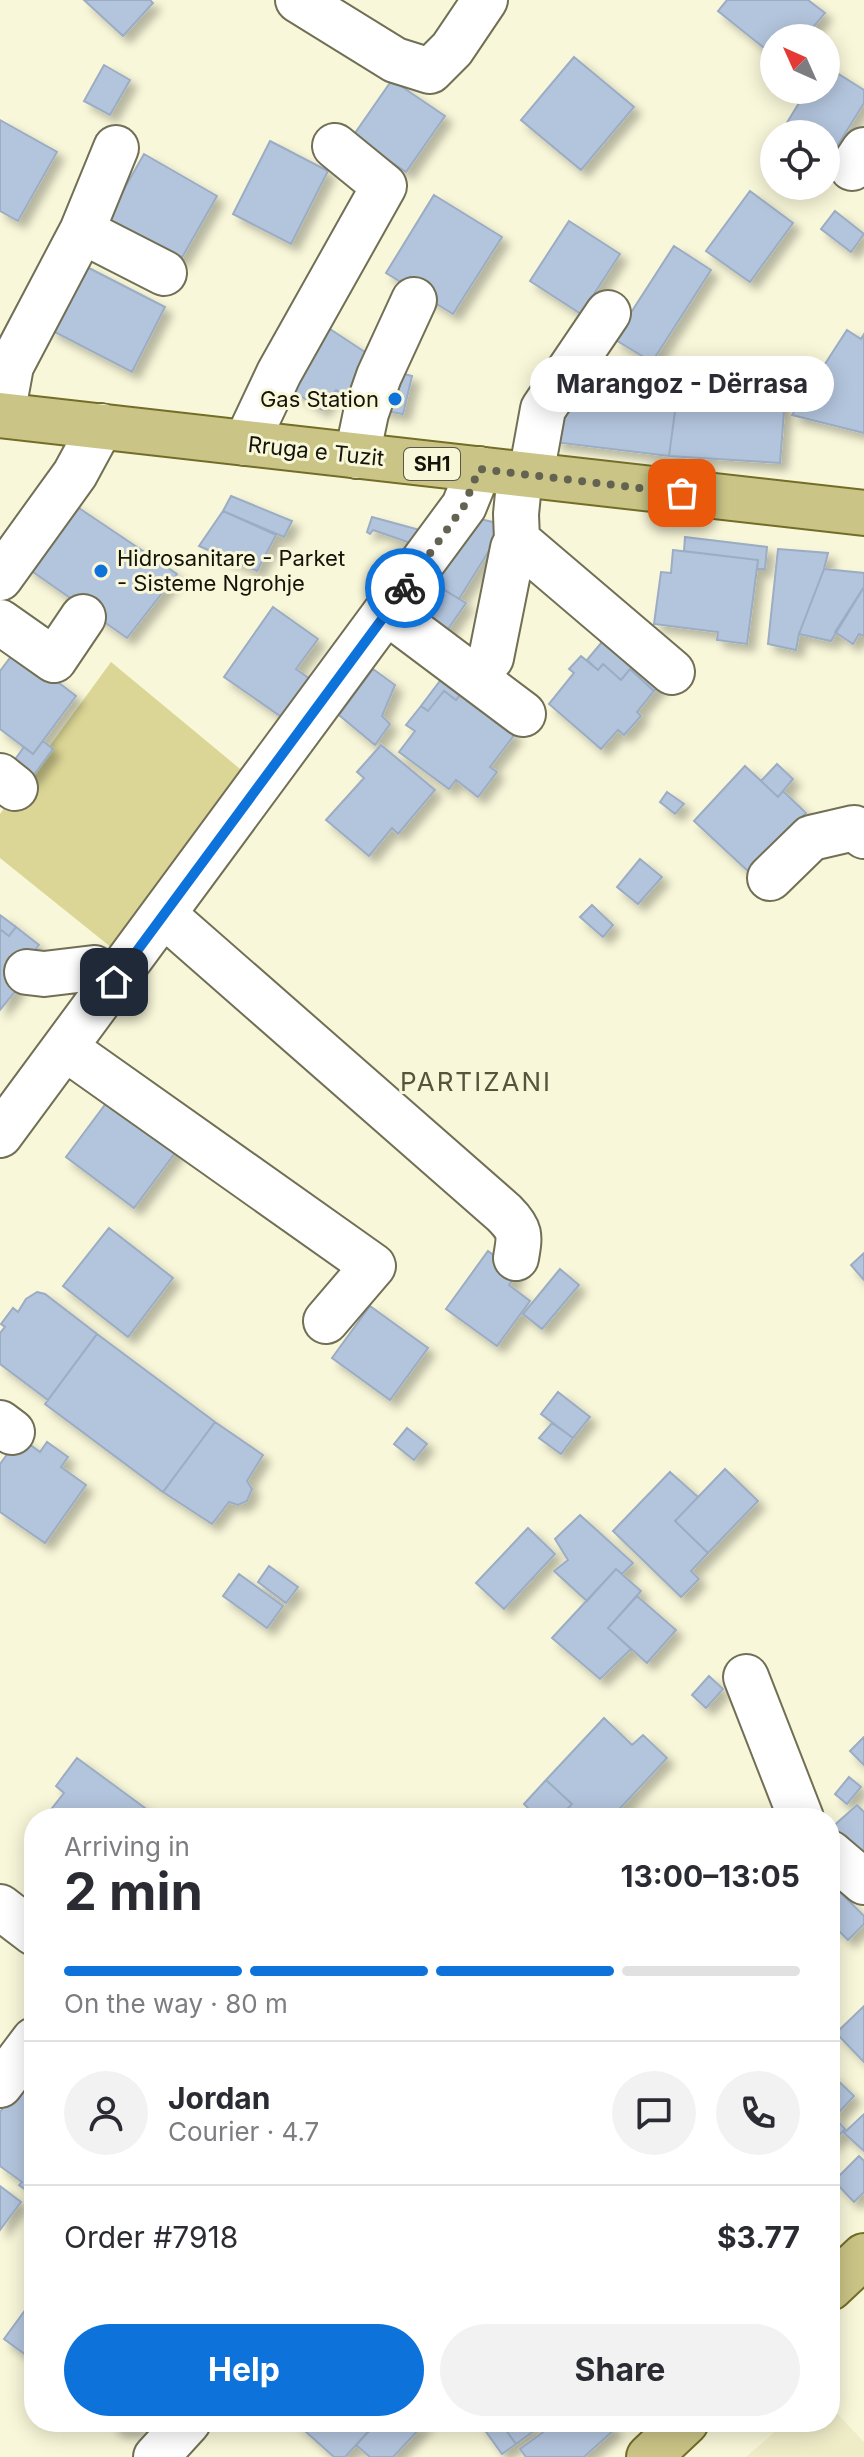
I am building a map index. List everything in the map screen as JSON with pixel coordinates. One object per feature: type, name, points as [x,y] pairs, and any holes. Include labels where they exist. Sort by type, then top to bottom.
[{"type":"main road","name":"Rruga e Tuzit","points":[[1,415],[864,513]]},
{"type":"main road","points":[[840,2279],[864,2258]]},
{"type":"main road","points":[[649,2457],[675,2432]]},
{"type":"street","points":[[298,0],[395,60],[430,71],[452,49],[485,0]]},
{"type":"street","points":[[246,443],[279,373],[384,186],[335,146]]},
{"type":"street","points":[[1,415],[11,366],[82,231],[116,148]]},
{"type":"street","points":[[82,231],[164,273]]},
{"type":"street","points":[[357,456],[366,413],[379,376],[414,300]]},
{"type":"street","points":[[0,1135],[464,506],[510,473],[543,409],[608,313]]},
{"type":"street","points":[[0,578],[75,474],[101,426]]},
{"type":"street","points":[[491,658],[517,540],[510,473]]},
{"type":"street","points":[[517,540],[672,672]]},
{"type":"street","points":[[387,612],[523,714]]},
{"type":"street","points":[[0,622],[54,660],[83,617]]},
{"type":"street","points":[[770,878],[811,838],[854,828],[864,836]]},
{"type":"street","points":[[163,914],[504,1213],[514,1223],[520,1236],[516,1258]]},
{"type":"street","points":[[27,972],[44,974],[94,968],[114,982]]},
{"type":"street","points":[[65,1048],[373,1266],[326,1321]]},
{"type":"street","points":[[746,1677],[797,1808]]},
{"type":"street","points":[[840,1862],[864,1882]]},
{"type":"street","points":[[0,1907],[24,1925]]},
{"type":"street","points":[[0,2085],[24,2053]]},
{"type":"street","points":[[156,2457],[179,2432]]},
{"type":"shaded area","points":[[111,662],[251,778],[117,952],[0,858],[0,814]]},
{"type":"shaded area","points":[[840,2417],[864,2442],[864,2457],[746,2457],[775,2432],[840,2432]]},
{"type":"building","points":[[84,0],[150,0],[153,3],[123,36]]},
{"type":"building","points":[[727,0],[808,0],[825,13],[816,24],[760,24],[760,45],[718,11]]},
{"type":"building","points":[[574,57],[634,107],[581,170],[521,120]]},
{"type":"building","points":[[104,65],[130,80],[110,115],[84,101]]},
{"type":"building","points":[[840,75],[864,90],[864,103],[840,142],[840,120],[789,120],[798,104],[840,104]]},
{"type":"building","points":[[392,80],[445,116],[406,172],[353,136]]},
{"type":"building","points":[[0,120],[57,152],[18,221],[0,211]]},
{"type":"building","points":[[270,141],[328,171],[291,244],[233,214]]},
{"type":"building","points":[[144,154],[217,196],[180,261],[107,219]]},
{"type":"building","points":[[750,191],[793,223],[750,282],[706,251]]},
{"type":"building","points":[[434,195],[502,237],[453,314],[386,273]]},
{"type":"building","points":[[835,211],[864,234],[851,252],[821,229]]},
{"type":"building","points":[[569,221],[620,254],[581,314],[530,281]]},
{"type":"building","points":[[674,246],[711,270],[652,362],[614,339]]},
{"type":"building","points":[[85,266],[165,307],[132,372],[49,329]]},
{"type":"building","points":[[330,329],[377,360],[351,399],[336,390],[322,410],[290,389]]},
{"type":"building","points":[[847,330],[861,339],[864,334],[864,433],[792,415]]},
{"type":"building","points":[[597,362],[681,367],[669,456],[554,442],[560,408]]},
{"type":"building","points":[[681,367],[787,373],[780,463],[669,456]]},
{"type":"building","name":"Gas Station","points":[[392,371],[412,376],[403,414],[380,410]]},
{"type":"building","points":[[231,496],[292,521],[284,537],[223,511]]},
{"type":"building","name":"Hidrosanitare - Parket - Sisteme Ngrohje","points":[[70,502],[177,574],[127,638],[26,567]]},
{"type":"building","points":[[223,511],[276,535],[257,571],[199,546]]},
{"type":"building","points":[[372,517],[431,533],[422,547],[373,530],[370,534],[367,532]]},
{"type":"building","points":[[476,518],[505,525],[459,599],[433,583]]},
{"type":"building","points":[[685,537],[767,547],[765,569],[757,569],[758,560],[684,551]]},
{"type":"building","points":[[778,549],[828,553],[796,650],[768,644]]},
{"type":"building","points":[[673,550],[758,560],[747,644],[717,640],[718,632],[654,624],[661,572],[671,573]]},
{"type":"building","points":[[824,569],[864,573],[864,587],[831,641],[799,634]]},
{"type":"building","points":[[433,583],[466,603],[442,638],[413,615]]},
{"type":"building","points":[[864,587],[864,636],[859,634],[853,644],[835,632]]},
{"type":"building","points":[[273,607],[318,639],[296,669],[310,679],[283,718],[224,677]]},
{"type":"building","points":[[607,636],[662,683],[654,691],[630,669],[621,680],[603,664],[598,670],[587,660]]},
{"type":"building","points":[[16,650],[76,696],[33,754],[0,729],[0,671]]},
{"type":"building","points":[[581,656],[598,670],[603,664],[621,680],[630,669],[654,691],[637,712],[641,716],[624,735],[618,730],[601,749],[549,704],[574,673],[569,669]]},
{"type":"building","points":[[373,669],[395,685],[382,716],[390,724],[375,745],[339,715]]},
{"type":"building","points":[[446,673],[465,688],[456,700],[444,691],[428,711],[421,706]]},
{"type":"building","points":[[465,688],[493,719],[515,734],[490,767],[497,772],[478,797],[456,780],[449,789],[399,752],[415,731],[406,725],[421,706],[428,711],[444,691],[456,700]]},
{"type":"building","points":[[43,741],[53,749],[30,780],[11,765],[24,747],[33,754]]},
{"type":"building","points":[[381,745],[435,790],[398,834],[392,828],[369,856],[326,820],[364,778],[357,772]]},
{"type":"building","points":[[777,764],[793,779],[778,797],[761,781]]},
{"type":"building","points":[[745,766],[778,797],[783,791],[806,813],[750,873],[694,821]]},
{"type":"building","points":[[667,792],[684,804],[675,814],[660,802]]},
{"type":"building","points":[[640,859],[662,877],[638,904],[617,887]]},
{"type":"building","points":[[592,905],[613,925],[603,937],[580,917]]},
{"type":"building","points":[[0,915],[16,927],[9,936],[0,929]]},
{"type":"building","points":[[16,927],[39,945],[10,982],[18,988],[0,1010],[0,929],[9,936]]},
{"type":"building","points":[[113,1094],[181,1145],[134,1208],[66,1157]]},
{"type":"building","points":[[109,1228],[173,1278],[128,1337],[63,1286]]},
{"type":"building","points":[[488,1251],[518,1273],[509,1285],[530,1301],[497,1346],[446,1309]]},
{"type":"building","points":[[864,1253],[864,1280],[851,1265]]},
{"type":"building","points":[[560,1269],[579,1285],[542,1329],[523,1314]]},
{"type":"building","points":[[37,1292],[45,1294],[97,1334],[48,1400],[0,1364],[0,1333],[5,1327],[1,1324],[13,1308],[18,1312],[26,1299]]},
{"type":"building","points":[[370,1306],[428,1348],[390,1400],[332,1358]]},
{"type":"building","points":[[97,1334],[215,1422],[163,1492],[45,1404]]},
{"type":"building","points":[[558,1392],[590,1417],[573,1438],[541,1414]]},
{"type":"building","points":[[215,1422],[263,1455],[247,1481],[252,1489],[247,1501],[238,1505],[229,1502],[212,1524],[163,1492]]},
{"type":"building","points":[[552,1423],[573,1438],[561,1454],[539,1438]]},
{"type":"building","points":[[407,1428],[427,1444],[414,1460],[394,1444]]},
{"type":"building","points":[[20,1437],[40,1452],[47,1442],[68,1457],[61,1467],[86,1485],[45,1543],[0,1512],[0,1464]]},
{"type":"building","points":[[725,1469],[758,1501],[708,1553],[675,1521]]},
{"type":"building","points":[[670,1472],[698,1497],[675,1521],[708,1553],[691,1571],[699,1579],[681,1597],[613,1531]]},
{"type":"building","points":[[580,1515],[633,1563],[622,1574],[616,1569],[587,1601],[554,1571],[568,1560],[555,1539]]},
{"type":"building","points":[[528,1528],[555,1554],[504,1609],[476,1583]]},
{"type":"building","points":[[269,1566],[298,1587],[286,1603],[258,1582]]},
{"type":"building","points":[[616,1569],[641,1591],[608,1628],[631,1649],[600,1679],[552,1638]]},
{"type":"building","points":[[239,1574],[283,1606],[267,1628],[223,1596]]},
{"type":"building","points":[[637,1596],[676,1630],[647,1663],[608,1628]]},
{"type":"building","points":[[709,1676],[723,1689],[706,1708],[692,1695]]},
{"type":"building","points":[[604,1718],[632,1745],[643,1735],[667,1758],[620,1808],[568,1808],[572,1804],[546,1780]]},
{"type":"building","points":[[864,1737],[864,1765],[850,1751]]},
{"type":"building","points":[[77,1758],[145,1808],[52,1808],[64,1793],[56,1786]]},
{"type":"building","points":[[849,1777],[861,1787],[847,1804],[835,1794]]},
{"type":"building","points":[[546,1780],[572,1804],[568,1808],[528,1808],[524,1804]]},
{"type":"building","points":[[857,1805],[864,1812],[864,1877],[840,1856],[840,1820]]},
{"type":"building","points":[[840,1892],[864,1916],[864,1924],[848,1940],[840,1932]]},
{"type":"building","points":[[864,2006],[864,2062],[840,2037],[840,2029]]},
{"type":"building","points":[[840,2083],[854,2096],[840,2111]]},
{"type":"building","points":[[20,2085],[24,2088],[24,2188],[19,2185],[22,2182],[0,2166],[0,2112]]},
{"type":"building","points":[[864,2114],[864,2151],[844,2133]]},
{"type":"building","points":[[859,2156],[864,2161],[864,2192],[854,2202],[840,2187],[840,2175]]},
{"type":"building","points":[[0,2186],[21,2202],[0,2230]]},
{"type":"building","points":[[24,2312],[24,2354],[4,2339]]},
{"type":"building","points":[[306,2432],[368,2432],[345,2457],[334,2457]]},
{"type":"building","points":[[368,2432],[417,2432],[393,2457],[370,2457],[356,2445]]},
{"type":"building","points":[[486,2432],[507,2432],[516,2444],[502,2454]]},
{"type":"building","points":[[507,2432],[532,2432],[516,2444]]},
{"type":"building","points":[[543,2432],[612,2432],[584,2457],[526,2457],[520,2449]]},
{"type":"way so far","points":[[405,588],[464,506],[479,469],[682,493]]},
{"type":"place","name":"Gas Station","points":[[395,399]]},
{"type":"place","name":"Marangoz - Dërrasa","points":[[682,493]]},
{"type":"place","name":"Hidrosanitare - Parket - Sisteme Ngrohje","points":[[101,571]]},
{"type":"district","name":"PARTIZANI","points":[[476,1081]]},
{"type":"route","points":[[114,982],[405,588]]}]
